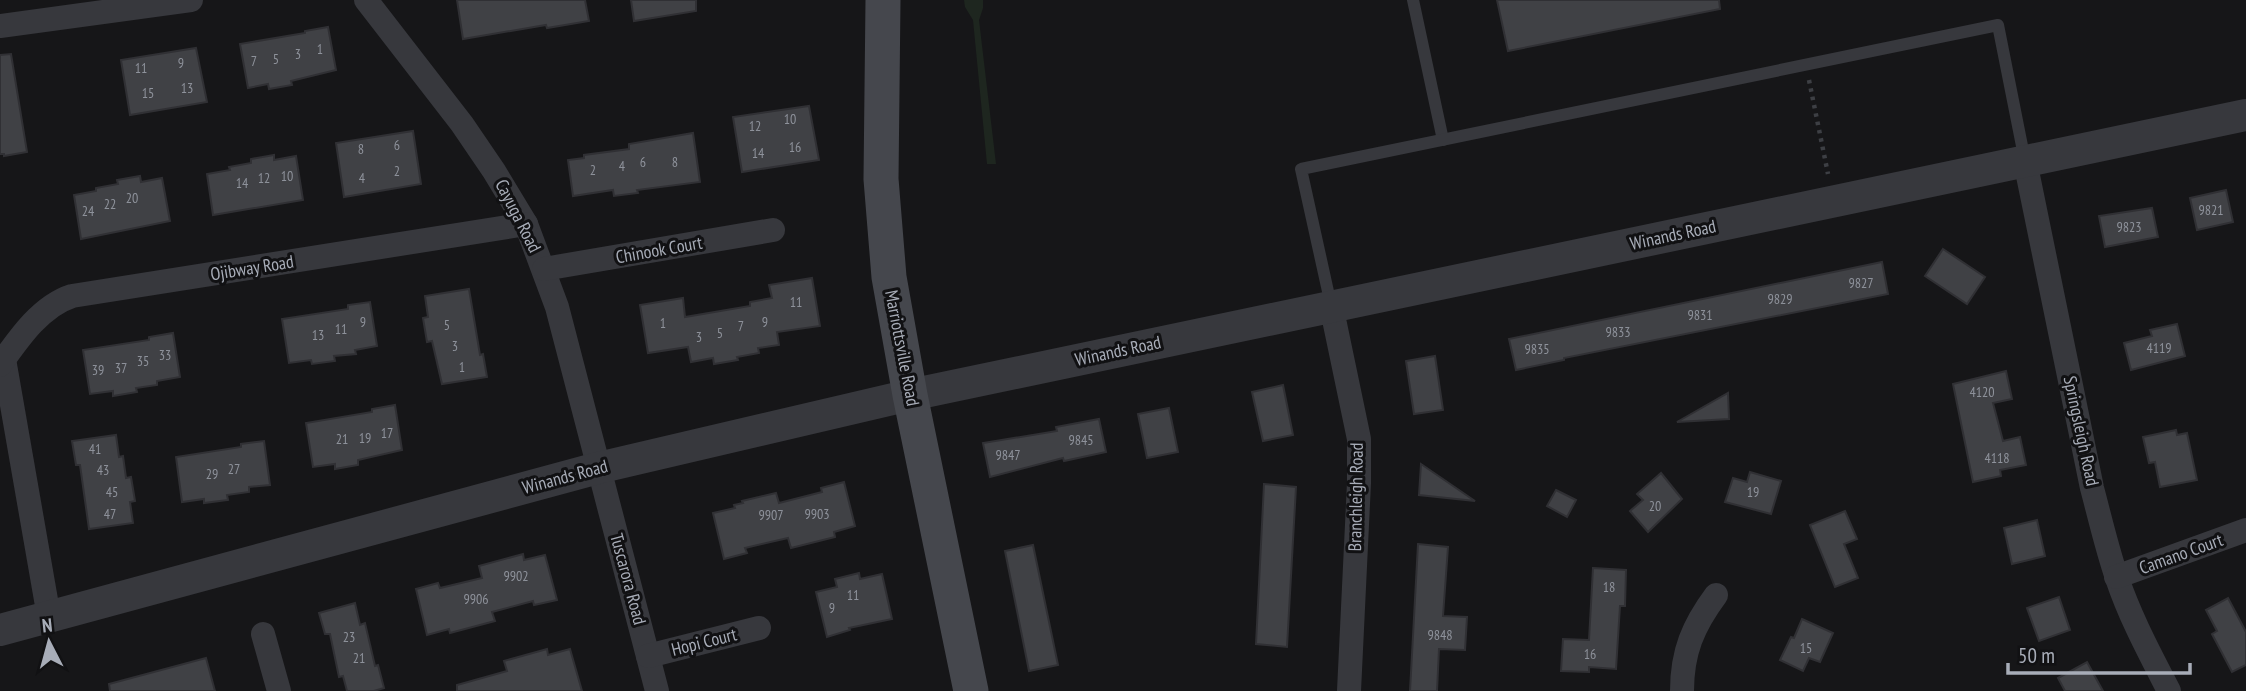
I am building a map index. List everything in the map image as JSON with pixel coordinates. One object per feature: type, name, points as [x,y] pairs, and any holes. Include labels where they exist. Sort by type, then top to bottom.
[{"type":"main road","name":"Marriottsville Road","points":[[883,0],[881,179],[889,277],[910,395],[971,691]]},
{"type":"street","points":[[0,26],[191,0]]},
{"type":"street","name":"Cayuga Road","points":[[366,0],[462,124],[526,223],[557,307],[598,468]]},
{"type":"street","name":"Winands Road","points":[[0,630],[598,468],[910,395],[2246,115]]},
{"type":"street","name":"Springsleigh Road","points":[[2025,161],[2092,488],[2116,577],[2138,631],[2169,691]]},
{"type":"street","name":"Ojibway Road","points":[[49,617],[2,362],[45,310],[59,300],[72,296],[526,223]]},
{"type":"street","name":"Chinook Court","points":[[544,269],[773,230]]},
{"type":"street","name":"Branchleigh Road","points":[[1331,305],[1359,439],[1349,691]]},
{"type":"street","name":"Tuscarora Road","points":[[598,468],[657,691]]},
{"type":"street","name":"Camano Court","points":[[2116,577],[2246,530]]},
{"type":"street","points":[[1682,691],[1686,648],[1698,619],[1716,595]]},
{"type":"street","name":"Hopi Court","points":[[648,656],[759,628]]},
{"type":"street","points":[[264,634],[279,691]]},
{"type":"lane","points":[[1413,0],[1443,140]]},
{"type":"lane","points":[[1331,305],[1301,169],[1806,64],[1998,25],[2025,161]]},
{"type":"path","points":[[1806,64],[1833,203]]},
{"type":"shaded area","points":[[964,0],[983,0],[979,20],[996,164],[987,164],[973,20]]},
{"type":"building","points":[[457,0],[585,0],[589,21],[547,28],[546,25],[463,39]]},
{"type":"building","points":[[631,0],[696,0],[696,11],[634,21]]},
{"type":"building","points":[[1497,0],[1719,0],[1720,9],[1508,51]]},
{"type":"building","points":[[328,27],[336,70],[291,81],[292,85],[269,89],[268,84],[248,88],[240,44]]},
{"type":"building","points":[[196,48],[207,102],[130,115],[121,60]]},
{"type":"building","points":[[11,54],[27,152],[4,156],[0,154],[0,55]]},
{"type":"building","points":[[809,106],[819,160],[742,172],[733,117]]},
{"type":"building","points":[[413,131],[421,184],[344,197],[336,143]]},
{"type":"building","points":[[693,133],[700,182],[637,190],[638,193],[614,196],[613,190],[573,196],[568,160],[629,149],[629,144]]},
{"type":"building","points":[[274,155],[274,160],[296,156],[303,200],[213,215],[207,174],[251,163],[251,159]]},
{"type":"building","points":[[140,176],[141,182],[162,178],[170,221],[81,239],[74,195],[118,184],[117,180]]},
{"type":"building","points":[[2226,190],[2233,222],[2197,230],[2190,198]]},
{"type":"building","points":[[2152,208],[2158,237],[2105,247],[2099,216]]},
{"type":"building","points":[[1943,249],[1985,277],[1967,304],[1925,276]]},
{"type":"building","points":[[1882,262],[1888,294],[1564,358],[1516,370],[1509,339]]},
{"type":"building","points":[[812,278],[820,326],[777,332],[779,345],[758,348],[759,353],[714,364],[713,358],[691,362],[688,347],[648,353],[640,305],[683,298],[685,317],[750,306],[750,302],[772,298],[769,285]]},
{"type":"building","points":[[469,289],[480,355],[483,354],[487,377],[442,384],[432,341],[427,342],[423,318],[428,317],[425,296]]},
{"type":"building","points":[[370,302],[377,346],[355,350],[356,354],[334,356],[335,361],[289,363],[282,319],[348,309],[348,305]]},
{"type":"building","points":[[2177,324],[2185,356],[2131,370],[2124,343],[2152,336],[2150,330]]},
{"type":"building","points":[[173,333],[180,377],[157,381],[157,385],[136,388],[137,392],[113,396],[113,391],[90,394],[83,350],[149,340],[149,337]]},
{"type":"building","points":[[1435,356],[1443,410],[1414,414],[1406,361]]},
{"type":"building","points":[[2006,371],[2012,399],[1993,403],[2003,441],[2020,437],[2026,465],[2000,470],[2001,476],[1973,482],[1953,384]]},
{"type":"building","points":[[1283,385],[1293,435],[1263,441],[1252,392]]},
{"type":"building","points":[[1728,393],[1729,419],[1677,422]]},
{"type":"building","points":[[395,405],[402,450],[358,460],[358,465],[335,469],[335,464],[313,467],[306,423],[372,412],[372,409]]},
{"type":"building","points":[[1169,408],[1178,452],[1147,458],[1138,414]]},
{"type":"building","points":[[1099,419],[1106,452],[1064,461],[1063,458],[990,477],[983,443],[1057,431],[1056,427]]},
{"type":"building","points":[[2176,430],[2177,435],[2187,433],[2197,480],[2160,487],[2155,462],[2149,463],[2143,437]]},
{"type":"building","points":[[116,435],[126,478],[131,477],[135,501],[130,502],[133,523],[89,529],[80,465],[76,465],[72,441]]},
{"type":"building","points":[[264,441],[270,485],[249,487],[249,492],[227,495],[228,500],[182,502],[176,457]]},
{"type":"building","points":[[1421,464],[1475,501],[1419,495]]},
{"type":"building","points":[[1750,472],[1781,481],[1771,514],[1725,502],[1733,478],[1747,482]]},
{"type":"building","points":[[1661,473],[1682,499],[1648,532],[1630,511],[1643,500],[1637,494]]},
{"type":"building","points":[[844,482],[855,526],[834,532],[835,537],[791,548],[788,538],[745,548],[747,553],[724,559],[713,513],[735,508],[734,505],[743,503],[742,501],[776,493],[779,503],[822,492],[821,488]]},
{"type":"building","points":[[1264,484],[1296,487],[1287,647],[1256,644]]},
{"type":"building","points":[[1556,490],[1576,500],[1567,517],[1547,506]]},
{"type":"building","points":[[1845,511],[1857,539],[1844,544],[1858,578],[1835,587],[1810,525]]},
{"type":"building","points":[[2037,520],[2045,556],[2012,564],[2004,528]]},
{"type":"building","points":[[1418,544],[1448,547],[1443,616],[1467,617],[1465,650],[1439,649],[1437,691],[1410,691]]},
{"type":"building","points":[[1033,545],[1058,665],[1029,671],[1005,551]]},
{"type":"building","points":[[523,554],[524,560],[545,555],[557,600],[534,605],[533,601],[492,612],[495,621],[450,633],[449,629],[427,635],[416,589],[438,583],[440,588],[482,578],[479,566]]},
{"type":"building","points":[[1593,568],[1626,570],[1625,606],[1620,606],[1616,669],[1589,667],[1589,672],[1561,671],[1563,639],[1589,640]]},
{"type":"building","points":[[859,573],[860,579],[882,574],[892,619],[849,628],[850,630],[827,637],[816,592],[837,587],[835,579]]},
{"type":"building","points":[[2059,597],[2070,630],[2039,641],[2027,608]]},
{"type":"building","points":[[2228,598],[2246,632],[2246,665],[2232,672],[2212,634],[2217,631],[2206,610]]},
{"type":"building","points":[[355,603],[360,625],[365,623],[375,666],[378,665],[384,688],[374,691],[347,691],[343,676],[339,677],[330,634],[325,634],[319,613]]},
{"type":"building","points":[[1802,619],[1833,633],[1820,662],[1809,658],[1803,671],[1780,660]]},
{"type":"building","points":[[547,649],[548,655],[570,649],[582,691],[457,691],[457,685],[507,671],[504,661]]},
{"type":"building","points":[[206,658],[215,691],[110,691],[109,684]]},
{"type":"building","points":[[2087,662],[2103,691],[2065,691],[2058,678]]}]
